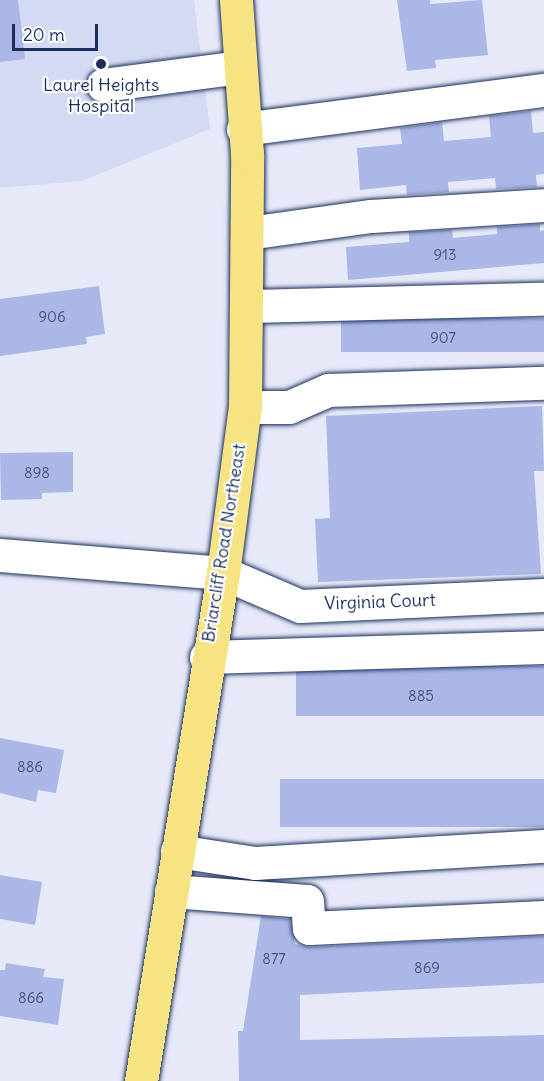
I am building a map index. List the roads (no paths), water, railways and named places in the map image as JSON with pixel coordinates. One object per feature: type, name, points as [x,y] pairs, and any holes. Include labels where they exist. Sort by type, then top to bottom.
[{"type":"main road","name":"Briarcliff Road Northeast","points":[[141,1081],[206,657],[223,573],[245,407],[248,233],[236,0]]},
{"type":"street","points":[[103,85],[240,67]]},
{"type":"street","points":[[243,129],[544,90]]},
{"type":"street","points":[[248,233],[371,216],[544,205]]},
{"type":"street","points":[[247,306],[544,299]]},
{"type":"street","points":[[245,407],[289,407],[328,390],[544,383]]},
{"type":"street","name":"Virginia Court","points":[[0,555],[223,573],[300,606],[544,595]]},
{"type":"street","points":[[206,657],[544,647]]},
{"type":"street","points":[[177,851],[255,863],[544,846]]},
{"type":"street","points":[[171,891],[307,901],[309,928],[544,916]]},
{"type":"place","name":"Laurel Heights Hospital","points":[[101,64]]}]
